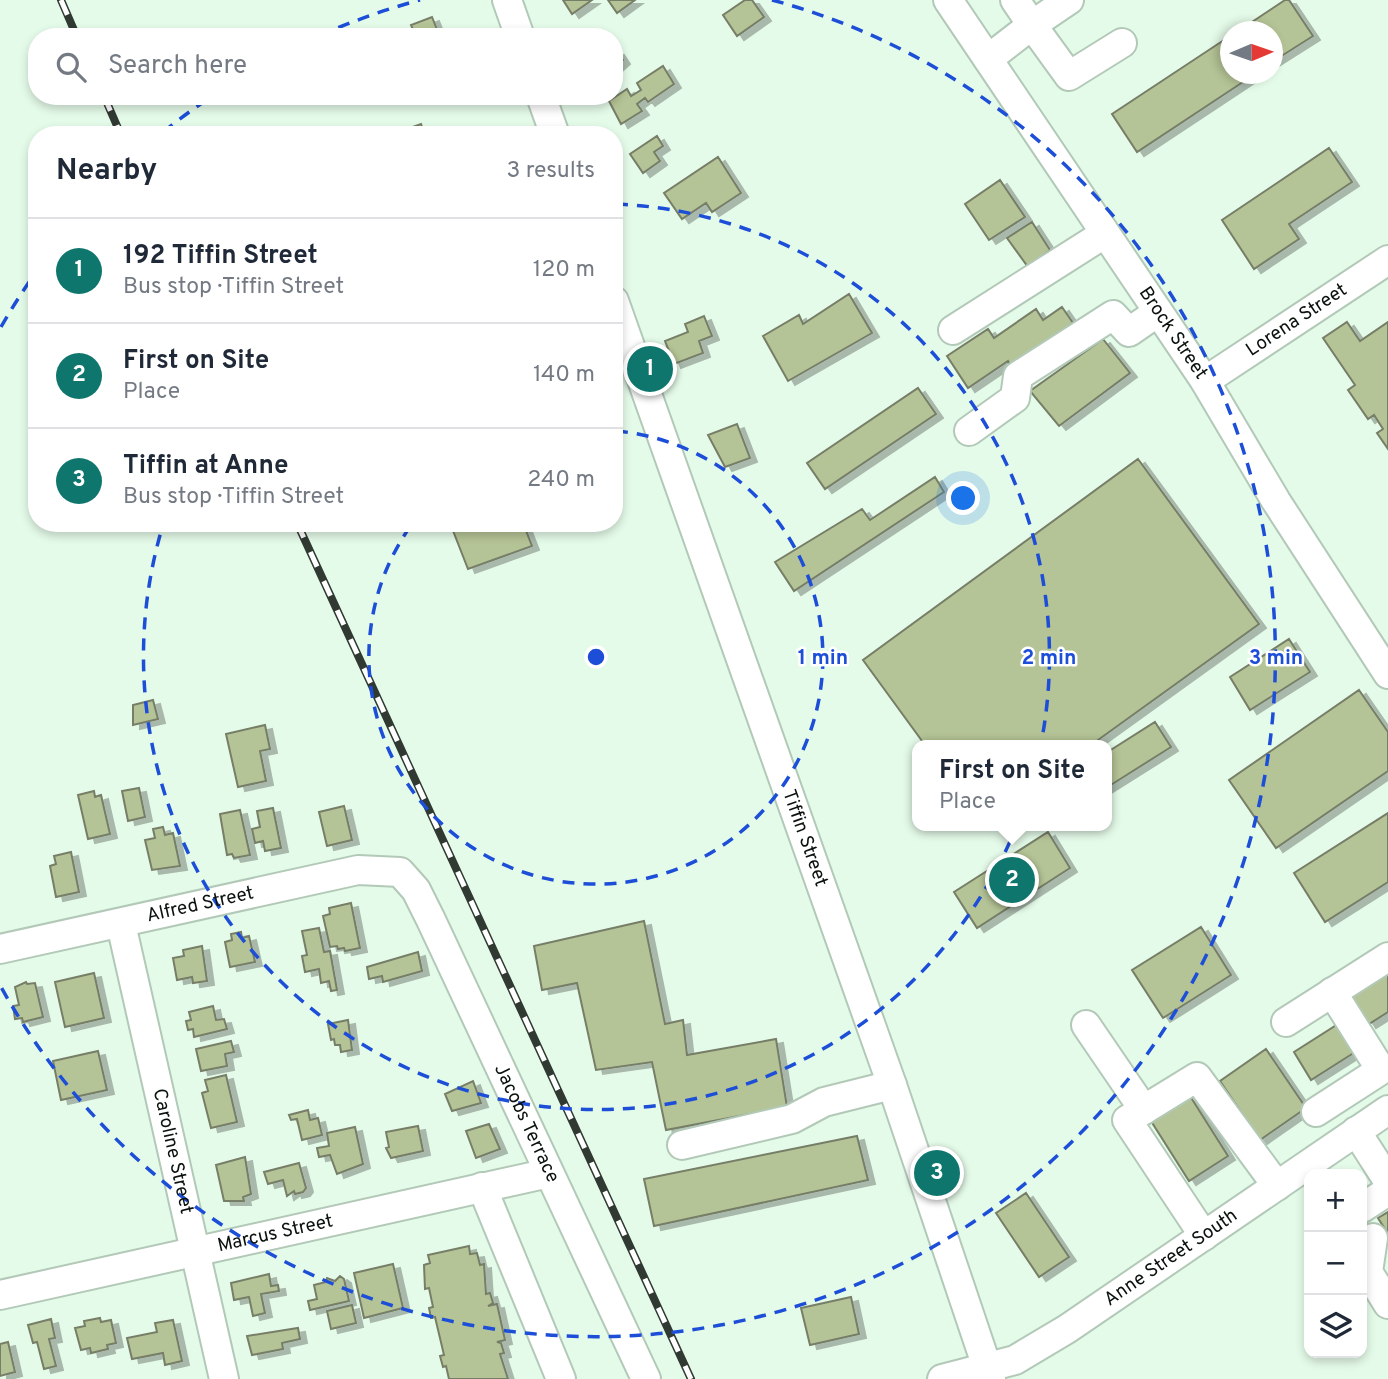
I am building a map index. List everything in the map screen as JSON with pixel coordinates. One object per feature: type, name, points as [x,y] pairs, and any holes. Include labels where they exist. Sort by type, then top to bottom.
[{"type":"street","points":[[507,0],[517,28]]},
{"type":"street","name":"Brock Street","points":[[948,0],[1205,381],[1276,501],[1388,674]]},
{"type":"street","points":[[1015,0],[1069,76],[1122,43]]},
{"type":"street","points":[[988,60],[1069,0]]},
{"type":"street","points":[[544,105],[552,126]]},
{"type":"street","points":[[953,330],[1104,234]]},
{"type":"street","name":"Lorena Street","points":[[1205,381],[1388,260]]},
{"type":"street","points":[[969,431],[1015,398],[1018,376],[1102,322],[1113,316],[1129,332],[1158,312]]},
{"type":"street","name":"Tiffin Street","points":[[623,326],[892,1085],[989,1374]]},
{"type":"street","name":"Alfred Street","points":[[0,949],[358,870],[400,872]]},
{"type":"street","name":"Jacobs Terrace","points":[[400,872],[416,890],[431,920],[646,1379]]},
{"type":"street","name":"Caroline Street","points":[[121,924],[224,1379]]},
{"type":"street","points":[[1286,1022],[1388,957]]},
{"type":"street","points":[[1316,1112],[1381,1070],[1381,1055],[1332,992]]},
{"type":"street","points":[[1086,1025],[1143,1110]]},
{"type":"street","points":[[1204,1236],[1128,1120],[1197,1077],[1277,1186]]},
{"type":"street","points":[[682,1144],[792,1119],[824,1102],[892,1085]]},
{"type":"street","points":[[1344,1094],[1370,1122],[1388,1181]]},
{"type":"street","name":"Anne Street South","points":[[942,1379],[989,1374],[1067,1329],[1370,1122]]},
{"type":"street","name":"Marcus Street","points":[[0,1296],[549,1173]]},
{"type":"street","points":[[482,1188],[561,1379]]},
{"type":"street","points":[[1367,1206],[1388,1191]]},
{"type":"street","points":[[1374,1239],[1368,1272],[1388,1304]]},
{"type":"building","points":[[563,0],[592,0],[572,14]]},
{"type":"building","points":[[608,0],[635,0],[617,13]]},
{"type":"building","points":[[745,0],[752,0],[764,17],[737,36],[723,15]]},
{"type":"building","points":[[1289,0],[1313,36],[1283,55],[1283,21],[1254,21]]},
{"type":"building","points":[[432,17],[436,28],[412,28],[411,25]]},
{"type":"building","points":[[1220,43],[1220,84],[1240,84],[1137,152],[1112,114]]},
{"type":"building","points":[[663,66],[674,84],[648,102],[645,98],[637,104],[642,111],[621,124],[611,105],[623,105],[623,92],[627,89],[631,96],[641,90],[637,83]]},
{"type":"building","points":[[657,136],[663,146],[654,152],[660,161],[643,173],[630,154]]},
{"type":"building","points":[[1329,148],[1352,182],[1289,224],[1299,239],[1254,269],[1222,220]]},
{"type":"building","points":[[718,157],[741,193],[712,212],[706,203],[682,219],[664,193]]},
{"type":"building","points":[[1000,180],[1025,217],[989,240],[965,204]]},
{"type":"building","points":[[1032,222],[1050,250],[1028,267],[1007,238]]},
{"type":"building","points":[[849,294],[872,333],[788,381],[763,336],[799,315],[803,324]]},
{"type":"building","points":[[1062,307],[1073,323],[1010,365],[1008,361],[968,388],[947,356],[988,329],[994,338],[1036,309],[1043,320]]},
{"type":"building","points":[[704,316],[712,336],[699,341],[703,353],[674,364],[665,341],[688,332],[685,324]]},
{"type":"building","points":[[1347,322],[1360,341],[1388,322],[1388,449],[1377,433],[1383,429],[1374,415],[1368,419],[1348,390],[1355,385],[1323,338]]},
{"type":"building","points":[[1103,339],[1130,373],[1059,426],[1030,391]]},
{"type":"building","points":[[918,388],[936,414],[825,489],[807,463]]},
{"type":"building","points":[[737,424],[750,458],[725,467],[708,435]]},
{"type":"building","points":[[1138,459],[1259,624],[1098,740],[921,740],[863,660]]},
{"type":"building","points":[[935,477],[944,492],[794,591],[775,562],[862,509],[870,520]]},
{"type":"building","points":[[454,532],[527,532],[532,546],[468,569]]},
{"type":"building","points":[[1289,639],[1310,672],[1250,710],[1230,677]]},
{"type":"building","points":[[1359,690],[1388,732],[1388,771],[1276,848],[1229,780]]},
{"type":"building","points":[[153,700],[158,719],[133,725],[133,705]]},
{"type":"building","points":[[1155,722],[1171,747],[1112,784],[1112,749]]},
{"type":"building","points":[[265,725],[270,749],[260,751],[266,781],[238,787],[226,734]]},
{"type":"building","points":[[139,788],[145,817],[128,821],[122,791]]},
{"type":"building","points":[[94,791],[95,797],[101,795],[110,834],[88,839],[78,795]]},
{"type":"building","points":[[344,806],[352,840],[327,846],[319,812]]},
{"type":"building","points":[[273,808],[281,848],[265,851],[263,841],[255,843],[252,829],[260,827],[257,811]]},
{"type":"building","points":[[240,810],[250,855],[234,858],[232,854],[227,855],[220,814]]},
{"type":"building","points":[[1388,813],[1388,882],[1325,922],[1294,873]]},
{"type":"building","points":[[163,827],[165,835],[173,833],[180,866],[152,870],[145,840],[155,838],[153,829]]},
{"type":"building","points":[[1048,832],[1070,868],[977,928],[954,892]]},
{"type":"building","points":[[71,852],[79,892],[56,897],[50,866],[56,864],[54,856]]},
{"type":"building","points":[[351,903],[360,948],[345,951],[337,946],[330,947],[323,916],[330,914],[329,908]]},
{"type":"building","points":[[644,921],[665,1024],[683,1020],[687,1055],[776,1039],[787,1107],[666,1130],[652,1062],[596,1070],[577,983],[542,990],[534,946]]},
{"type":"building","points":[[1201,927],[1231,975],[1163,1018],[1132,970]]},
{"type":"building","points":[[319,928],[324,952],[330,951],[337,990],[331,991],[329,981],[321,983],[319,969],[305,972],[302,956],[307,955],[302,931]]},
{"type":"building","points":[[241,932],[242,938],[249,936],[255,962],[230,967],[225,942],[232,940],[231,934]]},
{"type":"building","points":[[202,946],[207,981],[193,983],[192,977],[177,980],[173,958],[184,956],[183,950]]},
{"type":"building","points":[[418,952],[422,971],[383,982],[382,976],[369,979],[367,967]]},
{"type":"building","points":[[1388,966],[1388,1012],[1369,1024],[1348,991]]},
{"type":"building","points":[[94,973],[104,1018],[65,1027],[55,982]]},
{"type":"building","points":[[26,982],[35,983],[43,1017],[23,1022],[22,1018],[15,1019],[13,1006],[19,1005],[15,987]]},
{"type":"building","points":[[213,1006],[216,1020],[224,1019],[227,1029],[194,1037],[193,1029],[188,1030],[186,1021],[191,1020],[189,1012]]},
{"type":"building","points":[[1346,1019],[1363,1047],[1311,1080],[1294,1052]]},
{"type":"building","points":[[348,1020],[352,1050],[341,1052],[340,1045],[335,1045],[334,1039],[331,1040],[328,1024]]},
{"type":"building","points":[[231,1041],[234,1052],[225,1054],[227,1066],[201,1071],[196,1049]]},
{"type":"building","points":[[1266,1049],[1306,1108],[1260,1140],[1220,1081]]},
{"type":"building","points":[[98,1051],[107,1090],[61,1100],[53,1061]]},
{"type":"building","points":[[226,1075],[237,1122],[211,1128],[202,1093],[208,1091],[205,1080]]},
{"type":"building","points":[[473,1081],[481,1103],[452,1111],[445,1094]]},
{"type":"building","points":[[1190,1096],[1228,1156],[1189,1181],[1151,1121]]},
{"type":"building","points":[[308,1110],[310,1120],[318,1118],[322,1135],[302,1140],[297,1119],[291,1120],[289,1115]]},
{"type":"building","points":[[489,1124],[500,1149],[476,1158],[466,1131]]},
{"type":"building","points":[[418,1126],[423,1151],[391,1158],[386,1148],[389,1147],[386,1132]]},
{"type":"building","points":[[355,1127],[363,1164],[337,1174],[330,1155],[319,1157],[317,1148],[329,1146],[327,1133]]},
{"type":"building","points":[[857,1136],[868,1180],[654,1226],[644,1179]]},
{"type":"building","points":[[245,1157],[251,1194],[243,1197],[244,1201],[224,1201],[216,1165]]},
{"type":"building","points":[[299,1163],[306,1188],[303,1192],[295,1194],[294,1191],[287,1196],[283,1180],[268,1184],[264,1172]]},
{"type":"building","points":[[1026,1193],[1069,1257],[1039,1277],[996,1213]]},
{"type":"building","points":[[1388,1212],[1388,1234],[1378,1218]]},
{"type":"building","points":[[469,1246],[470,1254],[477,1253],[480,1265],[484,1264],[486,1294],[490,1293],[493,1303],[488,1306],[497,1304],[505,1340],[497,1342],[501,1343],[504,1353],[500,1354],[508,1379],[449,1379],[446,1366],[443,1367],[440,1356],[444,1355],[435,1317],[431,1318],[429,1308],[433,1307],[429,1288],[425,1289],[424,1265],[430,1263],[428,1255]]},
{"type":"building","points":[[393,1264],[403,1308],[364,1318],[354,1273]]},
{"type":"building","points":[[269,1274],[271,1286],[278,1285],[279,1291],[261,1294],[265,1313],[253,1316],[249,1297],[234,1300],[231,1283]]},
{"type":"building","points":[[340,1276],[344,1279],[349,1301],[310,1310],[308,1301],[317,1299],[314,1285],[326,1282],[327,1278],[335,1281]]},
{"type":"building","points":[[851,1297],[859,1334],[810,1345],[801,1308]]},
{"type":"building","points":[[352,1305],[356,1323],[331,1329],[327,1311]]},
{"type":"building","points":[[100,1318],[101,1322],[111,1320],[116,1343],[107,1345],[108,1349],[91,1353],[90,1348],[81,1350],[75,1328],[85,1326],[84,1321]]},
{"type":"building","points":[[51,1319],[55,1338],[49,1339],[56,1366],[44,1369],[37,1342],[33,1343],[28,1325]]},
{"type":"building","points":[[173,1320],[182,1361],[165,1365],[163,1353],[132,1359],[127,1338],[157,1332],[155,1323]]},
{"type":"building","points":[[298,1328],[300,1339],[282,1343],[283,1349],[252,1355],[247,1336]]},
{"type":"building","points":[[8,1342],[15,1372],[0,1376],[0,1344]]},
{"type":"railway","points":[[61,0],[73,28]]},
{"type":"railway","points":[[108,105],[117,126]]},
{"type":"railway","points":[[301,532],[691,1379]]},
{"type":"place","name":"192 Tiffin Street","points":[[650,369]]},
{"type":"place","name":"First on Site","points":[[1012,880]]},
{"type":"place","name":"Tiffin at Anne","points":[[937,1173]]}]
